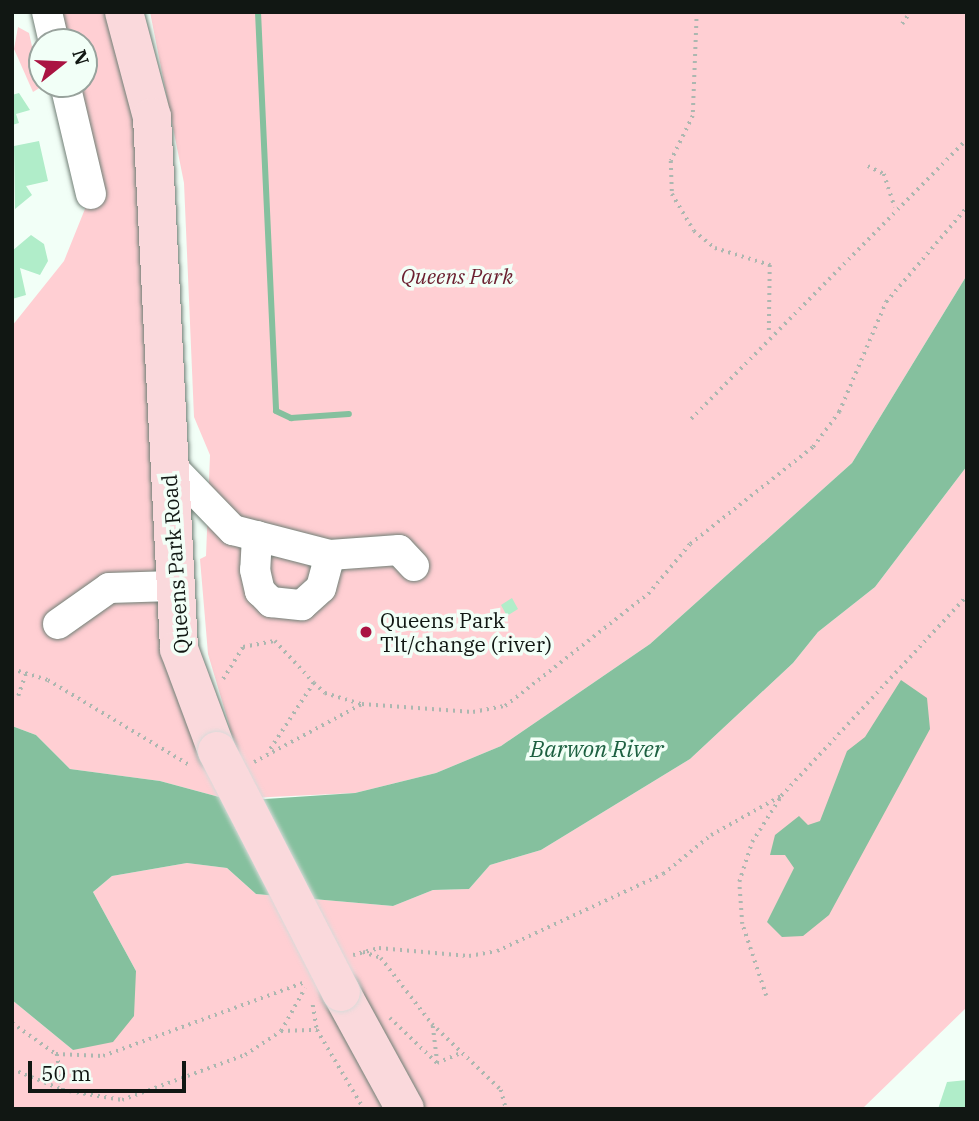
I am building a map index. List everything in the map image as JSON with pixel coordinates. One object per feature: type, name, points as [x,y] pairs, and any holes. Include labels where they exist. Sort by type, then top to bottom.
[{"type":"main road","name":"Queens Park Road","points":[[124,12],[152,117],[173,586],[192,698],[220,764],[330,978],[405,1109]]},
{"type":"street","points":[[68,98],[91,194]]},
{"type":"street","points":[[167,462],[233,530],[330,555],[399,550],[414,566]]},
{"type":"street","points":[[257,536],[255,570],[260,591],[271,603],[302,604],[321,588],[330,555]]},
{"type":"street","points":[[58,624],[109,588],[173,586]]},
{"type":"path","points":[[697,12],[694,116],[671,161],[672,194],[694,231],[715,248],[770,265],[769,337]]},
{"type":"path","points":[[902,24],[910,12]]},
{"type":"path","points":[[691,419],[769,337],[881,231],[895,207],[967,139]]},
{"type":"path","points":[[868,166],[884,174],[895,207]]},
{"type":"path","points":[[218,692],[243,647],[275,641],[325,693],[362,704],[394,702],[473,712],[505,706],[648,594],[690,544],[813,447],[839,412],[886,302],[967,207]]},
{"type":"path","points":[[766,996],[742,924],[739,882],[752,842],[781,796],[967,597]]},
{"type":"path","points":[[12,669],[26,673],[220,764],[268,753],[362,704]]},
{"type":"path","points":[[18,696],[26,673]]},
{"type":"path","points":[[268,753],[314,683]]},
{"type":"path","points":[[12,1069],[63,1090],[122,1100],[245,1055],[281,1031],[330,978],[362,952],[498,951],[663,874],[711,835],[781,796]]},
{"type":"path","points":[[362,952],[380,958],[432,1024],[501,1090],[506,1109]]},
{"type":"path","points":[[330,978],[317,1030],[364,1109]]},
{"type":"path","points":[[12,1023],[57,1054],[103,1056],[330,978]]},
{"type":"path","points":[[387,1015],[437,1063]]},
{"type":"path","points":[[432,1024],[437,1063]]},
{"type":"path","points":[[281,1031],[317,1030]]},
{"type":"path","points":[[437,1063],[461,1053]]},
{"type":"path","points":[[57,1054],[63,1090]]},
{"type":"green space","points":[[56,12],[109,12],[140,122],[161,560],[234,801],[160,781],[70,769],[36,735],[12,726],[12,326],[64,261],[91,194],[77,98],[98,98],[98,28],[60,28]]},
{"type":"green space","name":"Queens Park","points":[[150,12],[967,12],[967,275],[852,463],[650,644],[501,746],[436,773],[355,793],[251,798],[208,654],[200,559],[206,556],[210,455],[194,417],[184,183]]},
{"type":"green space","points":[[18,27],[28,32],[28,81],[14,49]]},
{"type":"green space","points":[[967,466],[967,1007],[862,1109],[12,1109],[12,1000],[73,1050],[136,971],[93,892],[112,876],[187,863],[227,868],[256,894],[393,906],[433,890],[469,889],[490,865],[541,850],[690,759],[793,663],[818,632],[875,587]]},
{"type":"water","name":"Barwon River","points":[[967,275],[967,466],[875,587],[818,632],[793,663],[690,759],[541,850],[490,865],[469,889],[433,890],[393,906],[256,894],[227,868],[187,863],[112,876],[93,892],[136,971],[134,1016],[113,1042],[73,1050],[12,1000],[12,726],[36,735],[70,769],[160,781],[234,801],[355,793],[436,773],[501,746],[650,644],[852,463]]},
{"type":"water","points":[[901,680],[927,698],[930,729],[829,915],[803,936],[782,937],[767,922],[794,868],[785,855],[770,855],[775,835],[799,816],[808,825],[820,821],[847,751],[865,737]]},
{"type":"building","points":[[19,93],[30,110],[16,114],[19,123],[12,125],[12,95]]},
{"type":"building","points":[[39,141],[48,181],[26,186],[32,195],[15,209],[14,146]]},
{"type":"building","points":[[31,235],[44,244],[48,261],[40,275],[20,268],[26,295],[12,299],[12,251]]},
{"type":"building","points":[[512,598],[518,609],[507,616],[501,605]]},
{"type":"building","name":"Queens Park Tlt/change (river)","points":[[365,626],[372,635],[366,639],[359,630]]},
{"type":"building","points":[[967,1080],[967,1109],[938,1109],[947,1082]]},
{"type":"waterway","points":[[258,12],[276,411],[291,418],[349,414]]},
{"type":"place","name":"Queens Park Tlt/change (river)","points":[[366,632]]}]
